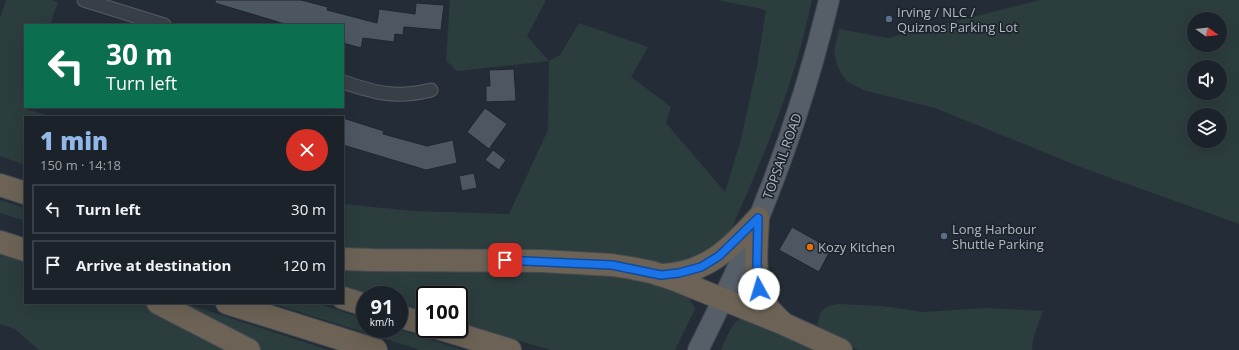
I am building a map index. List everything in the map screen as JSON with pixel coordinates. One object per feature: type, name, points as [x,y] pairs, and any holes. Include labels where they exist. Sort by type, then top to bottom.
[{"type":"highway","points":[[0,171],[24,179]]},
{"type":"highway","points":[[0,185],[24,193]]},
{"type":"highway","points":[[661,275],[686,272],[706,264],[726,250],[758,218]]},
{"type":"highway","points":[[758,218],[757,264],[759,289],[762,298],[768,307],[784,324]]},
{"type":"highway","points":[[0,227],[24,235]]},
{"type":"highway","points":[[0,242],[24,250]]},
{"type":"highway","points":[[344,258],[373,260],[505,260],[576,262],[612,265],[661,275],[784,324],[841,350]]},
{"type":"highway","points":[[344,298],[356,302]]},
{"type":"highway","points":[[160,304],[249,350]]},
{"type":"highway","points":[[230,304],[376,350]]},
{"type":"highway","points":[[468,337],[510,350]]},
{"type":"main road","name":"TOPSAIL ROAD","points":[[698,350],[758,218],[807,84],[829,0]]},
{"type":"street","points":[[84,0],[161,24]]},
{"type":"street","points":[[344,82],[378,93],[399,95],[416,94],[431,90]]},
{"type":"shaded area","points":[[6,0],[52,0],[58,2],[50,24],[24,24],[23,108],[50,116],[24,116],[24,165],[0,156],[0,18]]},
{"type":"shaded area","points":[[450,0],[546,0],[527,36],[549,61],[457,71],[446,60]]},
{"type":"shaded area","points":[[718,0],[812,0],[799,53],[773,131],[730,233],[722,245],[706,253],[674,265],[344,250],[344,204],[413,211],[509,214],[548,130],[549,61],[560,55],[579,23],[648,47],[631,77],[671,107],[666,123],[725,192],[741,139],[757,66],[766,10]]},
{"type":"shaded area","points":[[1040,0],[1239,0],[1239,224],[1083,168],[935,108],[863,90],[848,82],[842,75],[837,65],[834,51],[839,29],[888,38]]},
{"type":"shaded area","points":[[0,200],[24,208],[24,221],[0,213]]},
{"type":"shaded area","points":[[0,252],[24,260],[24,304],[144,304],[238,350],[39,350],[15,329],[0,324]]},
{"type":"shaded area","points":[[344,264],[619,273],[687,294],[695,309],[675,350],[551,350],[468,326],[468,286],[416,286],[416,311],[408,308],[408,286],[356,286],[356,293],[344,289]]},
{"type":"shaded area","points":[[172,304],[187,304],[328,350],[262,350]]},
{"type":"shaded area","points":[[274,304],[319,304],[356,316],[356,330]]},
{"type":"shaded area","points":[[839,304],[881,306],[924,312],[986,308],[1043,311],[1033,339],[1032,350],[858,350],[817,330],[820,315],[824,309]]},
{"type":"shaded area","points":[[741,318],[826,350],[721,350],[734,324]]},
{"type":"shaded area","points":[[408,332],[416,335],[416,338],[426,338],[463,350],[420,350],[382,338],[408,338]]},
{"type":"building","points":[[215,0],[301,0],[328,7],[327,10],[377,23],[379,9],[415,14],[416,3],[444,5],[441,30],[404,27],[403,35],[395,34],[394,42],[363,38],[361,48],[344,43],[344,24],[285,24],[215,3]]},
{"type":"building","points":[[514,69],[516,101],[486,102],[486,86],[490,86],[489,70]]},
{"type":"building","points":[[485,108],[507,124],[489,149],[467,132]]},
{"type":"building","points":[[344,118],[384,131],[383,134],[427,146],[453,140],[457,163],[426,170],[344,145]]},
{"type":"building","points":[[493,150],[506,160],[499,170],[485,160]]},
{"type":"building","points":[[474,173],[477,188],[462,191],[459,176]]},
{"type":"building","points":[[792,227],[831,249],[819,272],[779,250]]},
{"type":"place","name":"Irving / NLC / Quiznos Parking Lot","points":[[889,19]]},
{"type":"place","name":"Long Harbour Shuttle Parking","points":[[944,236]]},
{"type":"place","name":"Kozy Kitchen","points":[[810,247]]},
{"type":"route","points":[[505,260],[576,262],[612,265],[661,275],[679,273],[701,267],[719,256],[746,232],[758,218],[757,264],[759,289]]}]
